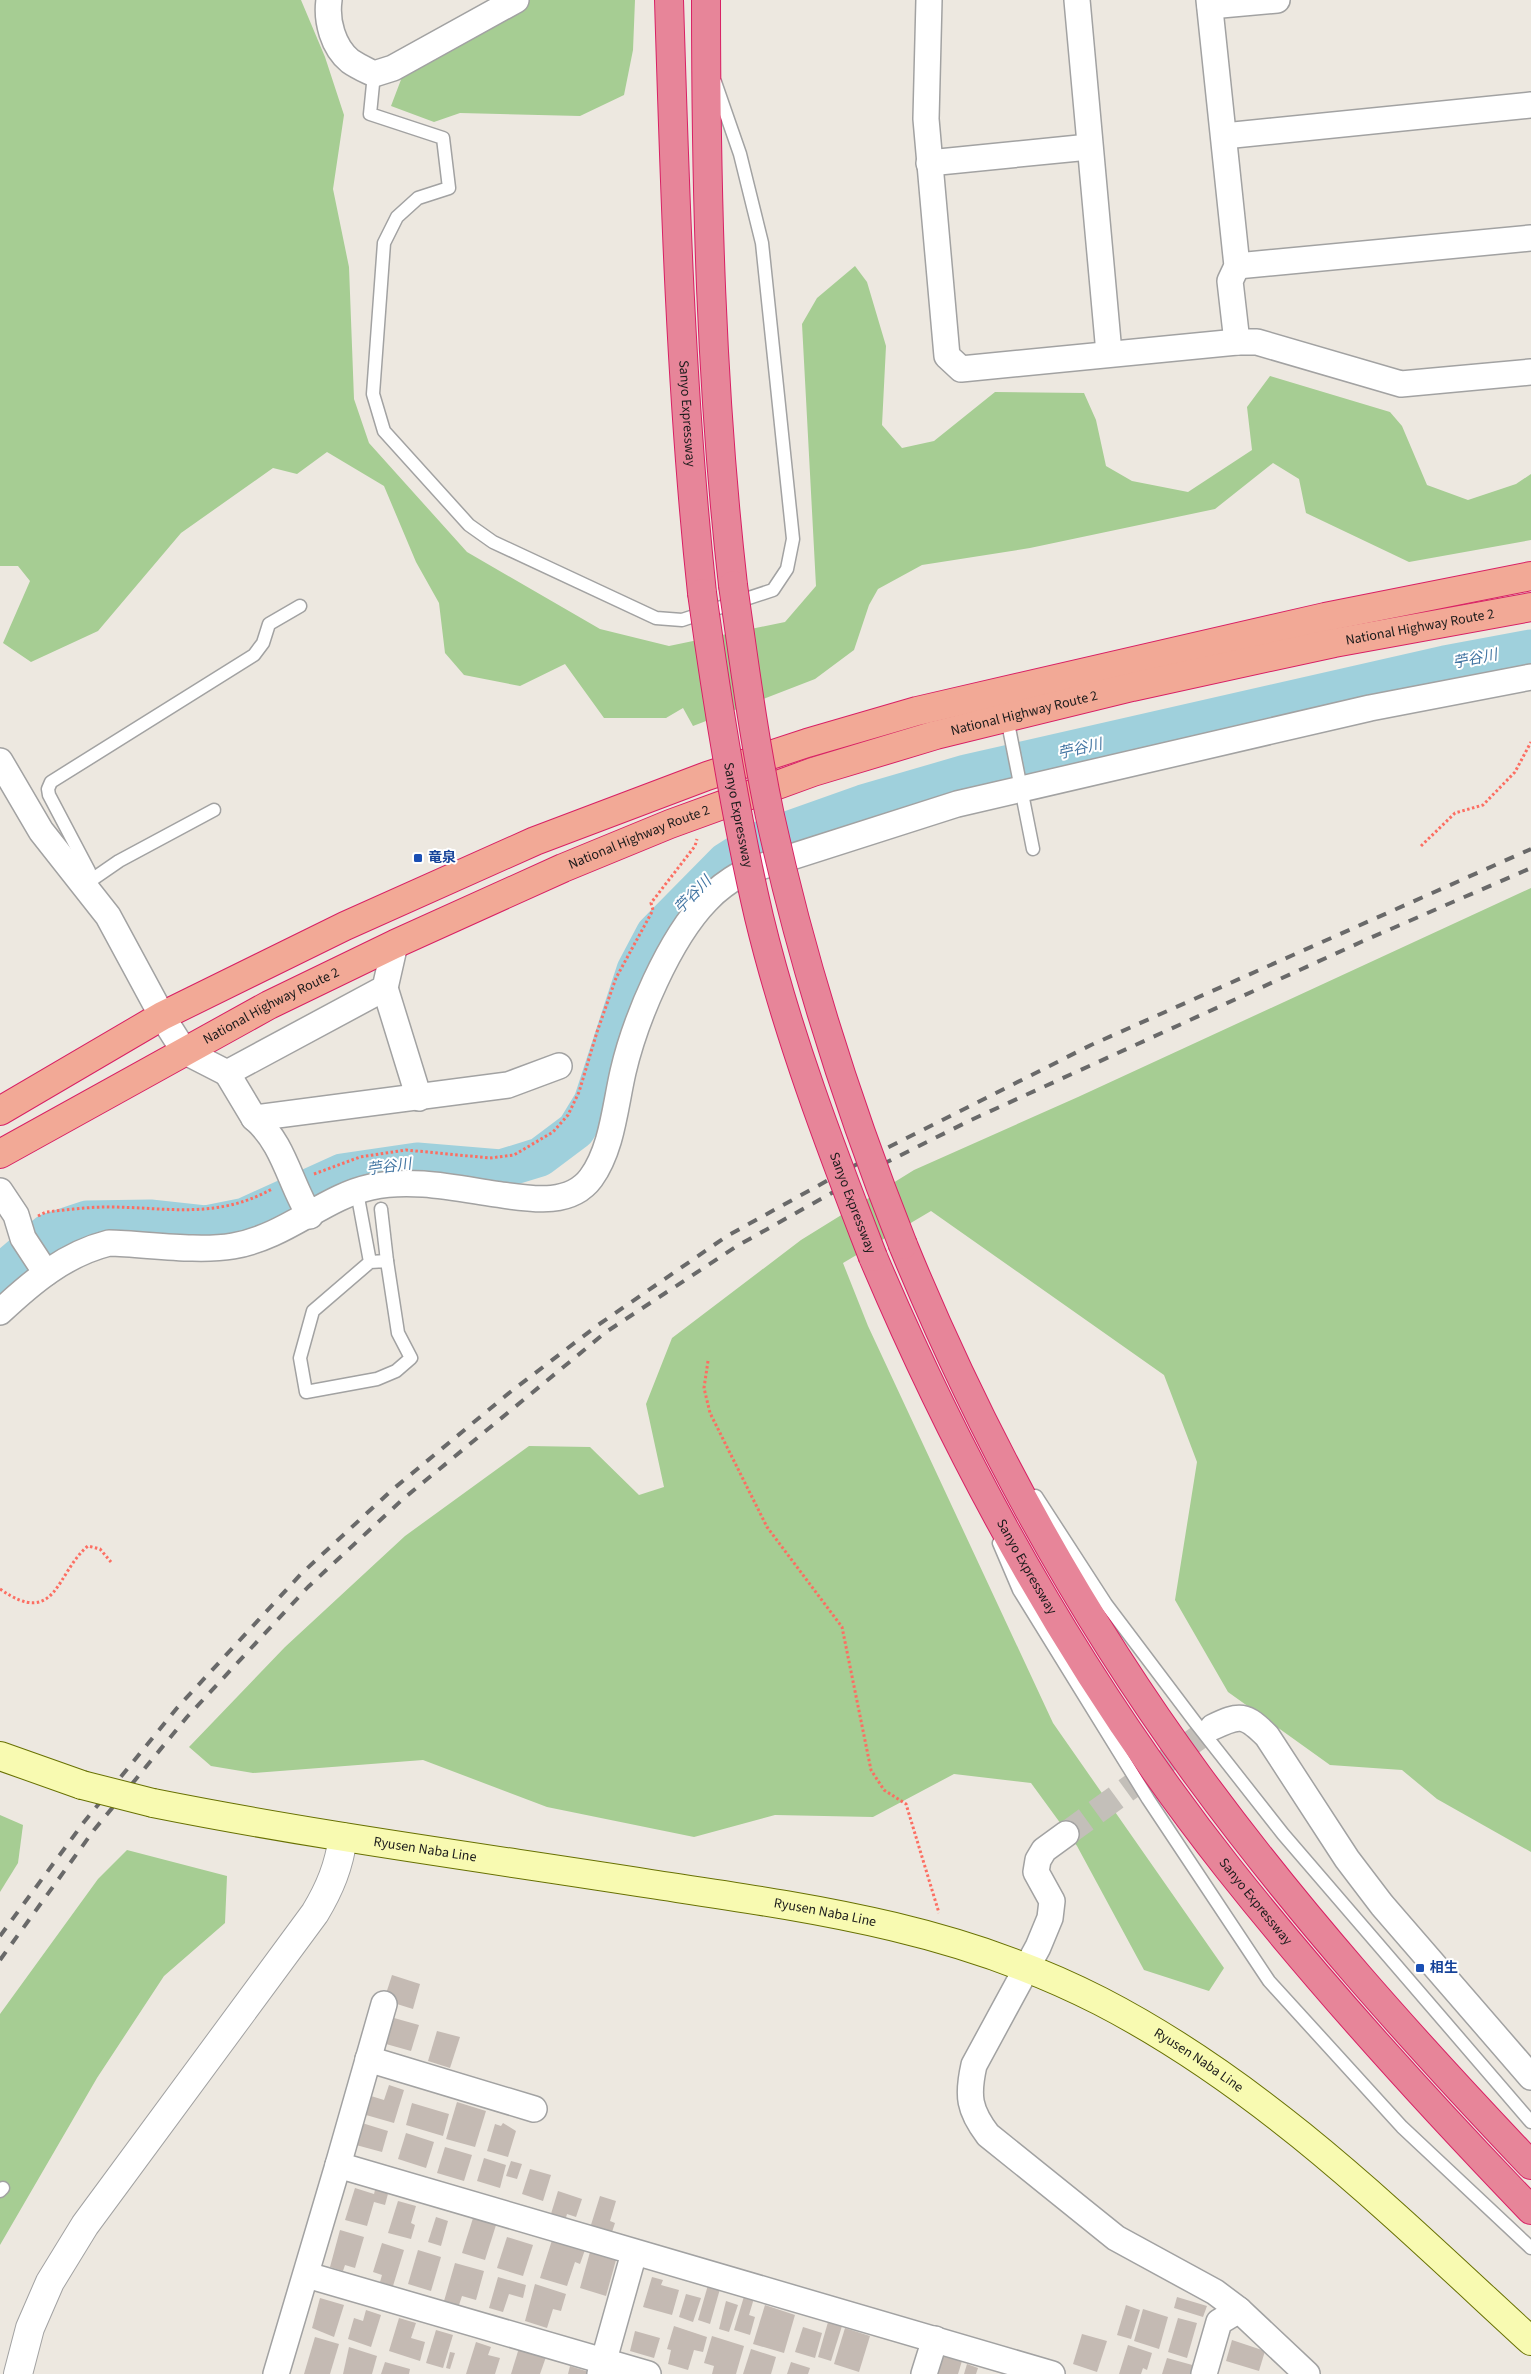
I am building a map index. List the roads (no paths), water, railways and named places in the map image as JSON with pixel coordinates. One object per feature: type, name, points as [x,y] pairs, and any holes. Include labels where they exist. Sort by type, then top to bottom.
[{"type":"highway","name":"Sanyo Expressway","points":[[669,0],[675,229],[683,377],[702,593],[720,719],[739,822],[760,918],[785,1009],[814,1099],[874,1257],[937,1399],[1010,1539],[1058,1623],[1172,1793],[1227,1866],[1339,2003],[1434,2109],[1531,2210]]},
{"type":"highway","points":[[706,0],[715,375],[725,513],[733,585],[759,758],[793,914],[843,1086],[903,1246],[965,1387],[1033,1518],[1086,1610],[1196,1774],[1291,1897],[1457,2087],[1531,2165]]},
{"type":"highway","name":"National Highway Route 2","points":[[0,1111],[162,1016],[345,926],[535,840],[707,776],[807,743],[917,711],[1082,671],[1325,617],[1531,576]]},
{"type":"highway","name":"National Highway Route 2","points":[[0,1154],[269,1005],[395,944],[563,868],[670,824],[813,772],[936,735],[1132,687],[1334,643],[1531,607]]},
{"type":"main road","name":"Ryusen Naba Line","points":[[0,1756],[82,1784],[153,1802],[245,1821],[773,1902],[871,1920],[946,1940],[1027,1967],[1099,2001],[1165,2037],[1216,2069],[1262,2103],[1338,2166],[1531,2341]]},
{"type":"street","points":[[329,0],[328,8],[334,40],[350,60],[374,74],[393,68],[516,0]]},
{"type":"street","points":[[929,0],[926,119],[929,163],[947,356],[961,369],[1109,353],[1257,342],[1401,384],[1531,372]]},
{"type":"street","points":[[1077,0],[1109,353]]},
{"type":"street","points":[[1237,342],[1230,282],[1237,266],[1210,3],[1277,0]]},
{"type":"street","points":[[1224,136],[1531,105]]},
{"type":"street","points":[[929,163],[1089,147]]},
{"type":"street","points":[[1237,266],[1531,238]]},
{"type":"street","points":[[0,1312],[43,1269],[89,1248],[109,1244],[233,1246],[261,1239],[308,1212],[370,1187],[400,1184],[432,1186],[534,1199],[567,1197],[590,1180],[605,1154],[626,1061],[640,1018],[663,966],[705,902],[724,884],[744,872],[1021,785],[1370,708],[1531,677]]},
{"type":"street","points":[[0,761],[42,831],[88,885],[108,916],[162,1016],[184,1051],[226,1073],[254,1118],[265,1128],[283,1157],[308,1212]]},
{"type":"street","points":[[395,944],[386,988],[419,1098]]},
{"type":"street","points":[[226,1073],[386,988]]},
{"type":"street","points":[[254,1118],[508,1085],[559,1066]]},
{"type":"street","points":[[0,1191],[16,1215],[23,1238],[43,1269]]},
{"type":"street","points":[[1213,1727],[1230,1719],[1241,1718],[1252,1720],[1267,1736],[1347,1859],[1382,1905],[1531,2077]]},
{"type":"street","points":[[1066,1834],[1044,1850],[1038,1860],[1036,1872],[1052,1901],[1050,1918],[1027,1967],[974,2065],[970,2083],[970,2104],[976,2119],[988,2136],[1116,2238],[1215,2292],[1239,2310],[1307,2374]]},
{"type":"street","points":[[18,2374],[30,2328],[50,2282],[85,2224],[315,1913],[328,1891],[340,1862],[343,1837]]},
{"type":"street","points":[[276,2374],[307,2275],[384,2004]]},
{"type":"street","points":[[368,2059],[534,2109]]},
{"type":"street","points":[[338,2165],[1052,2374]]},
{"type":"street","points":[[602,2368],[634,2253]]},
{"type":"street","points":[[307,2275],[602,2368],[648,2374]]},
{"type":"street","points":[[1204,2374],[1219,2322],[1239,2310]]},
{"type":"street","points":[[924,2374],[935,2339]]},
{"type":"lane","points":[[374,74],[370,114],[443,138],[449,188],[418,198],[397,217],[384,243],[373,394],[384,431],[469,525],[493,542],[656,618],[682,620],[772,590],[787,569],[793,539],[762,243],[740,154],[706,54]]},
{"type":"lane","points":[[88,885],[89,871],[49,795],[48,788],[51,782],[254,655],[262,643],[269,624],[300,606]]},
{"type":"lane","points":[[1007,718],[1033,849]]},
{"type":"lane","points":[[88,885],[119,861],[214,810]]},
{"type":"lane","points":[[357,1192],[370,1262]]},
{"type":"lane","points":[[381,1209],[398,1333],[411,1358],[396,1371],[377,1379],[306,1392],[300,1358],[313,1311],[370,1262],[387,1261]]},
{"type":"lane","points":[[965,1387],[1106,1604],[1194,1722],[1283,1834],[1531,2122]]},
{"type":"lane","points":[[937,1399],[1019,1590],[1148,1798],[1269,1981],[1402,2127],[1531,2248]]},
{"type":"waterway","name":"苧谷川","points":[[0,1274],[48,1233],[87,1220],[150,1219],[205,1225],[245,1217],[342,1173],[417,1162],[501,1169],[540,1157],[576,1130],[593,1102],[636,970],[655,934],[726,862],[759,841],[863,804],[966,774],[1445,665],[1531,649]]},
{"type":"tunnel","points":[[1066,1834],[1213,1727]]},
{"type":"railway","points":[[0,1936],[84,1822],[177,1708],[301,1574],[392,1490],[509,1393],[598,1325],[727,1236],[881,1151],[1091,1045],[1531,849]]},
{"type":"railway","points":[[0,1960],[94,1830],[187,1717],[308,1587],[403,1499],[606,1332],[737,1246],[887,1162],[971,1120],[1361,942],[1531,868]]},
{"type":"place","name":"竜泉","points":[[418,858]]},
{"type":"place","name":"相生","points":[[1420,1968]]}]
